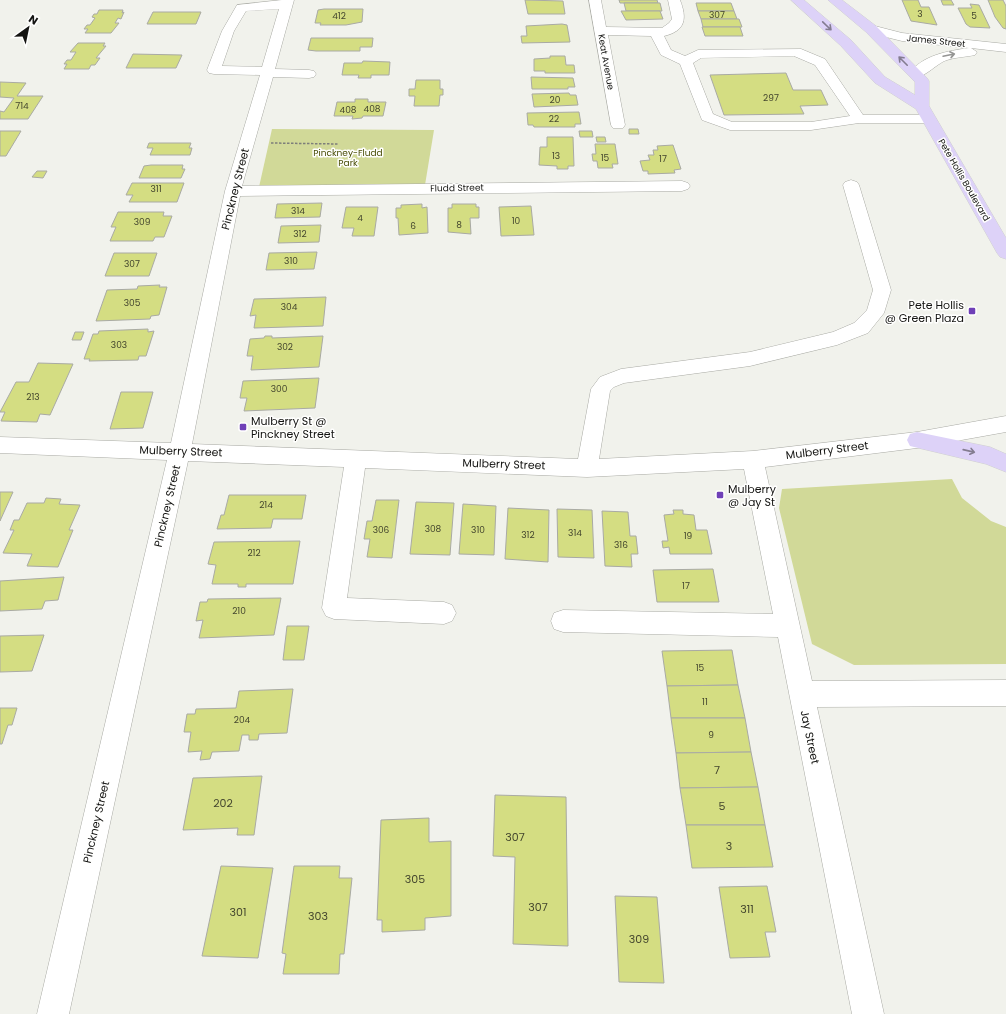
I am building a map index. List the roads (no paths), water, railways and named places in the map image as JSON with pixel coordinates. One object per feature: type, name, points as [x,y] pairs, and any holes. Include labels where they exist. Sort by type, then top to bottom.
[{"type":"main road","name":"Pete Hollis Boulevard","points":[[798,0],[846,43],[880,80],[925,113],[1006,252]]},
{"type":"main road","name":"Pete Hollis Boulevard","points":[[834,0],[871,29],[922,81],[925,113]]},
{"type":"main road","points":[[917,440],[990,456],[1006,463]]},
{"type":"street","name":"Keat Avenue","points":[[595,0],[618,125]]},
{"type":"street","points":[[601,31],[664,32],[672,28],[678,21],[679,14],[674,0]]},
{"type":"street","points":[[287,2],[241,8],[228,31],[214,70],[309,74]]},
{"type":"street","name":"Pinckney Street","points":[[53,1014],[180,451],[233,191],[287,2]]},
{"type":"street","name":"James Street","points":[[871,29],[902,37],[1004,48]]},
{"type":"street","points":[[656,32],[666,52],[686,62],[707,117],[730,126],[811,126],[859,119],[925,113]]},
{"type":"street","name":"James Street","points":[[916,74],[930,61],[948,54],[1004,48]]},
{"type":"street","points":[[686,62],[698,54],[796,52],[820,62],[859,119]]},
{"type":"street","points":[[587,468],[601,390],[607,382],[621,376],[750,359],[837,338],[861,328],[875,314],[882,290],[851,185]]},
{"type":"street","name":"Fludd Street","points":[[233,191],[682,186]]},
{"type":"street","name":"Mulberry Street","points":[[0,445],[587,468],[753,460],[917,440],[1006,424]]},
{"type":"street","points":[[356,458],[334,608],[444,613]]},
{"type":"street","name":"Jay Street","points":[[753,460],[868,1014]]},
{"type":"street","points":[[563,621],[787,626]]},
{"type":"street","points":[[801,694],[1006,693]]},
{"type":"place","name":"Pete Hollis @ Green Plaza","points":[[972,311]]},
{"type":"place","name":"Mulberry St @ Pinckney Street","points":[[243,427]]},
{"type":"place","name":"Mulberry @ Jay St","points":[[720,495]]},
{"type":"park label","name":"Pinckney-Fludd Park","points":[[348,158]]}]
